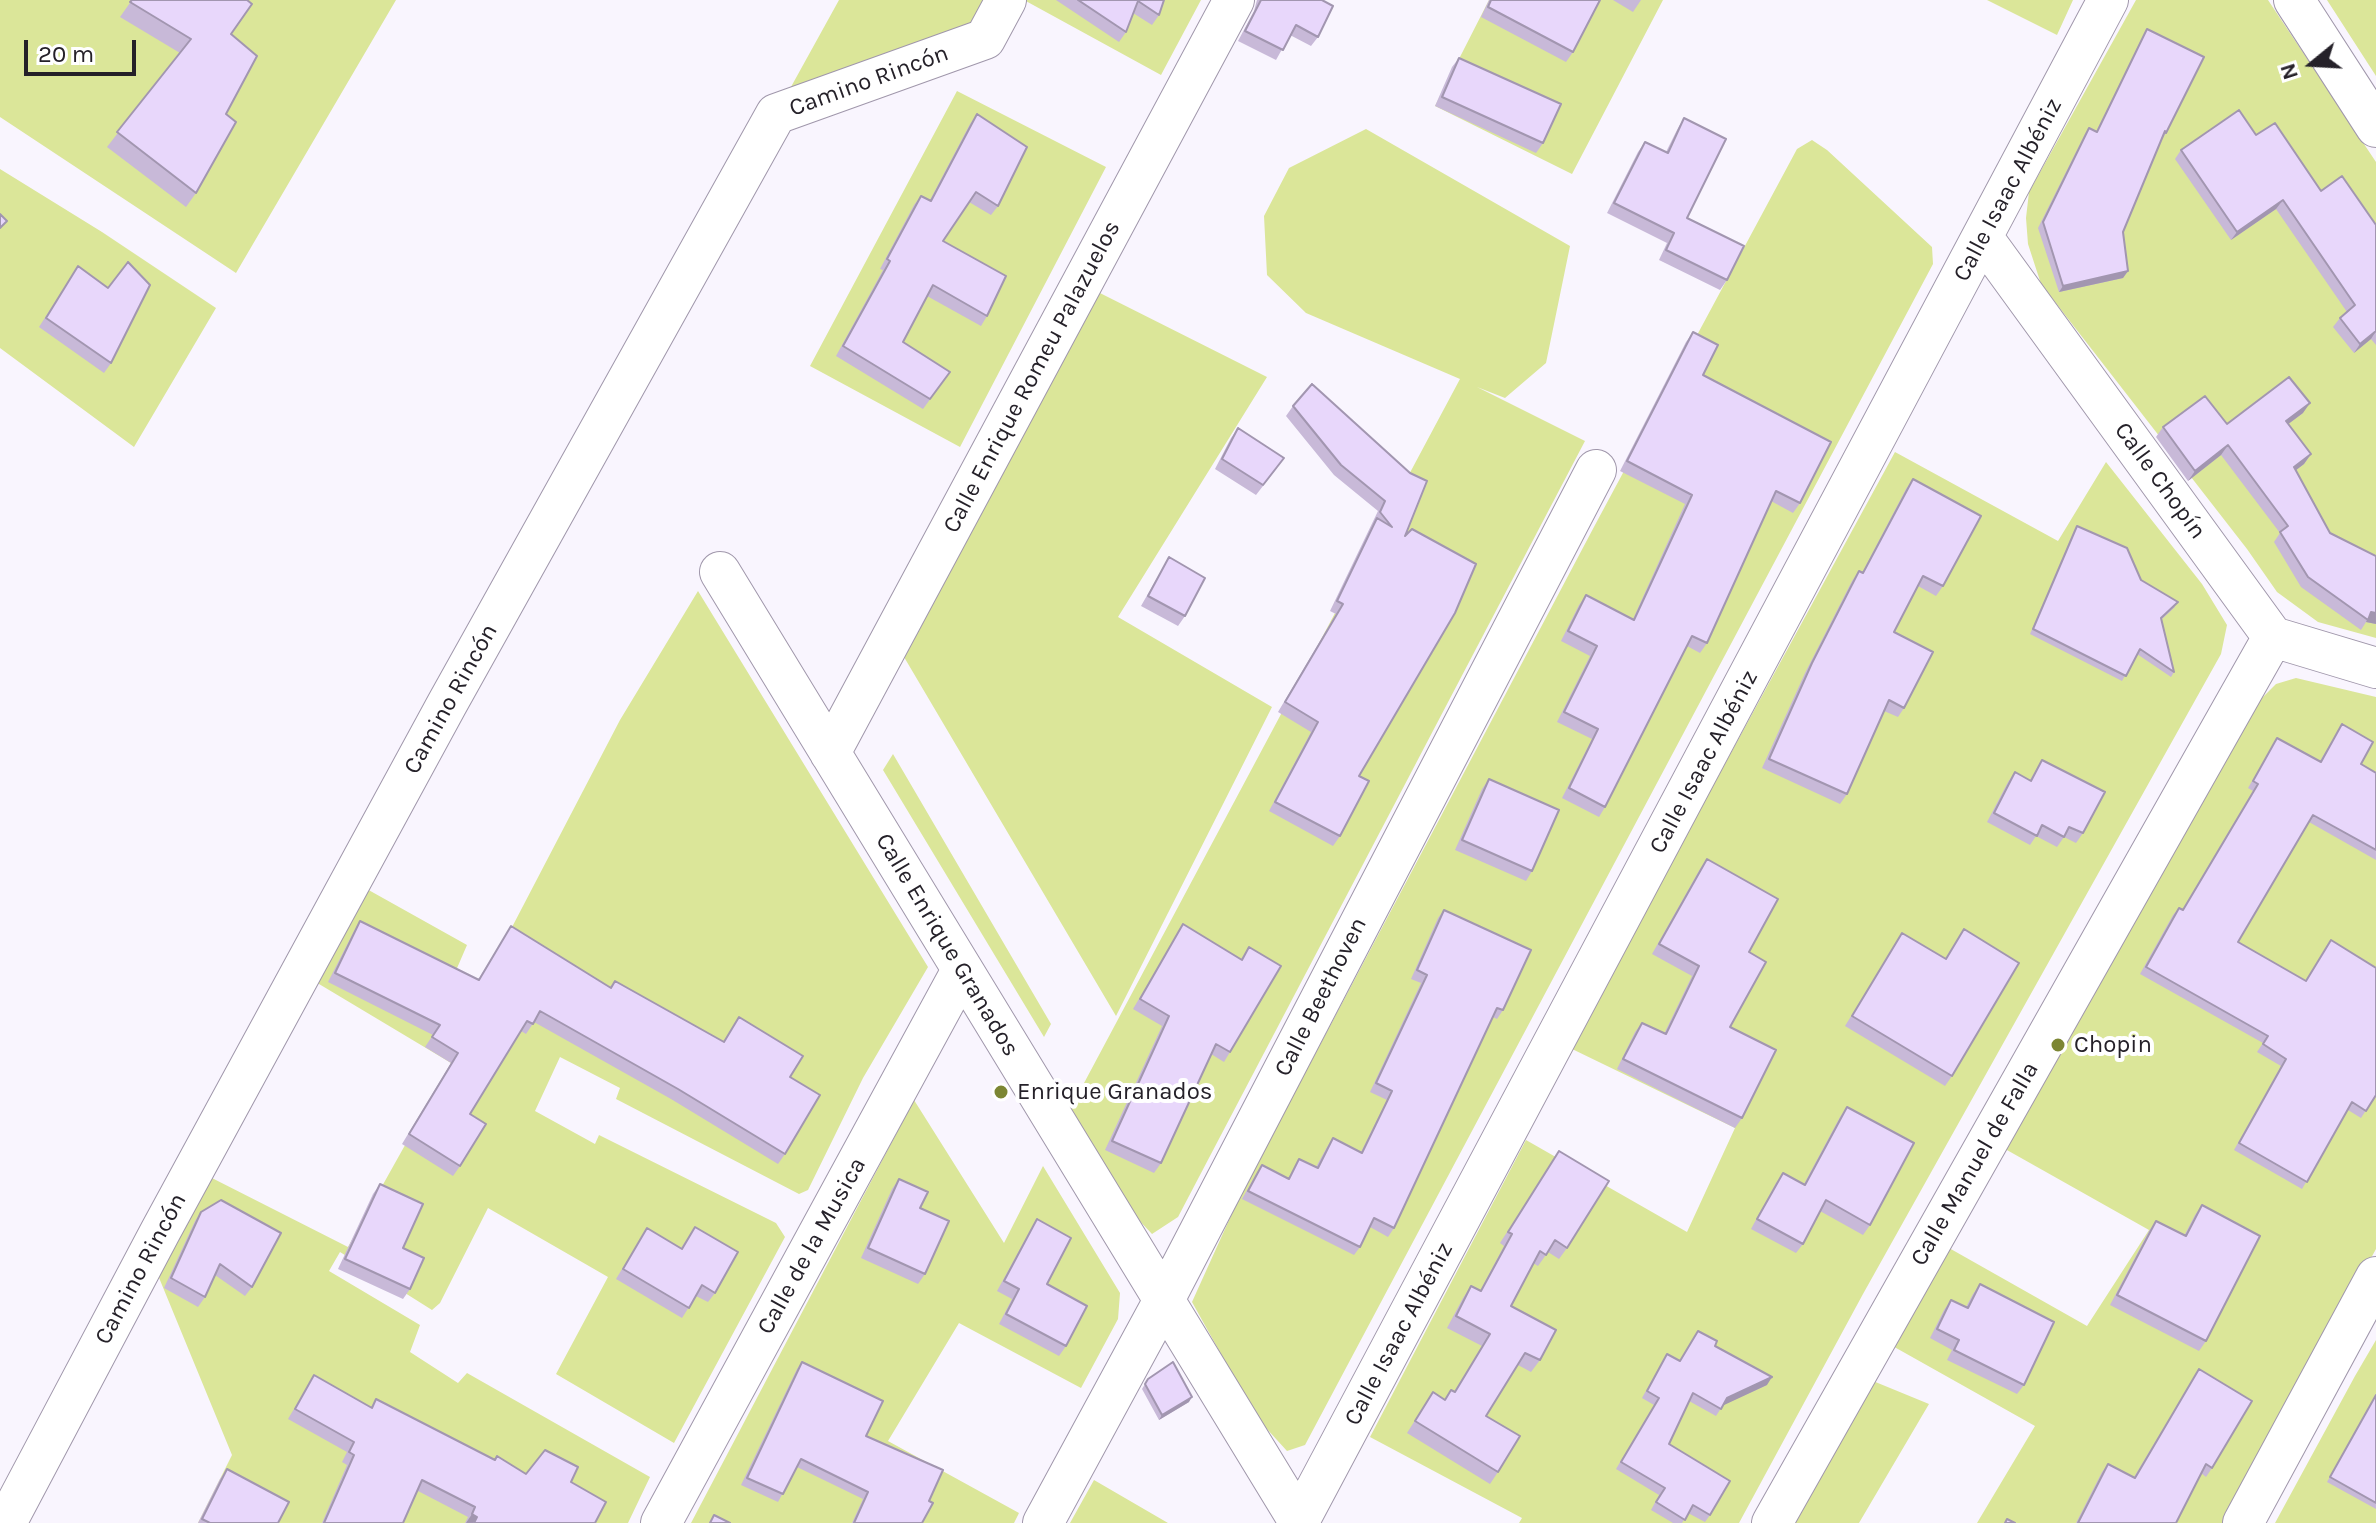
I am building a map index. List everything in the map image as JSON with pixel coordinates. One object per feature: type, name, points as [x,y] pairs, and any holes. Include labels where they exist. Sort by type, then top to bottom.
[{"type":"street","name":"Camino Rincón","points":[[6,1523],[447,704],[776,114],[985,39],[1006,0]]},
{"type":"street","name":"Calle Enrique Romeu Palazuelos","points":[[830,753],[1234,0]]},
{"type":"street","name":"Calle Isaac Albéniz","points":[[1299,1522],[2108,0]]},
{"type":"street","points":[[2294,0],[2376,127]]},
{"type":"street","name":"Calle Chopín","points":[[1983,238],[2273,637]]},
{"type":"street","name":"Calle Beethoven","points":[[1043,1523],[1164,1300],[1596,470]]},
{"type":"street","name":"Calle Enrique Granados","points":[[720,572],[1299,1522]]},
{"type":"street","points":[[2273,637],[2376,668]]},
{"type":"street","name":"Calle Manuel de Falla","points":[[1772,1523],[2273,637]]},
{"type":"street","name":"Calle de la Musica","points":[[661,1523],[962,970]]},
{"type":"street","points":[[2243,1523],[2376,1277]]},
{"type":"green space","points":[[0,0],[396,0],[236,273],[0,117]]},
{"type":"green space","points":[[839,0],[1007,0],[985,39],[776,114]]},
{"type":"green space","points":[[1024,0],[1201,0],[1161,75]]},
{"type":"green space","points":[[1489,0],[1663,0],[1572,174],[1435,106]]},
{"type":"green space","points":[[1987,0],[2073,0],[2057,35]]},
{"type":"green space","points":[[2136,0],[2268,0],[2376,162],[2376,638],[2318,622],[2277,592],[2041,284],[2028,244],[2026,218],[2029,192]]},
{"type":"green space","points":[[2327,0],[2376,0],[2376,76]]},
{"type":"green space","points":[[957,91],[1106,167],[960,447],[810,366]]},
{"type":"green space","points":[[1366,129],[1570,246],[1546,363],[1505,398],[1477,387],[1585,441],[1178,1217],[1152,1234],[1135,1216],[1068,1113],[1460,379],[1306,313],[1267,275],[1264,216],[1289,168]]},
{"type":"green space","points":[[1812,140],[1827,150],[1932,247],[1933,264],[1305,1445],[1287,1451],[1256,1417],[1192,1302],[1239,1198],[1595,525],[1797,149]]},
{"type":"green space","points":[[0,169],[216,308],[134,447],[0,348]]},
{"type":"green space","points":[[1082,284],[1267,377],[1118,617],[1272,707],[1116,1016],[904,657]]},
{"type":"green space","points":[[1895,452],[2058,541],[2106,462],[2202,584],[2227,625],[2221,654],[1863,1294],[1739,1523],[1519,1523],[1522,1518],[1370,1437],[1526,1140],[1687,1232],[1735,1128],[1570,1048]]},
{"type":"green space","points":[[698,591],[928,967],[863,1078],[808,1190],[799,1194],[616,1099],[620,1088],[560,1057],[535,1111],[595,1144],[599,1135],[776,1223],[785,1237],[674,1443],[556,1374],[608,1277],[488,1208],[440,1303],[432,1310],[340,1252],[329,1271],[420,1325],[410,1352],[458,1383],[467,1373],[650,1477],[628,1523],[198,1523],[232,1455],[155,1268],[206,1175],[348,1247],[451,1063],[314,981],[365,888],[467,945],[448,989],[474,1000],[620,720]]},
{"type":"green space","points":[[2296,678],[2376,697],[2376,1249],[2225,1523],[1977,1523],[2035,1426],[1889,1344],[1949,1248],[2087,1326],[2149,1230],[1998,1145],[2223,766],[2250,710],[2276,684]]},
{"type":"green space","points":[[893,754],[1051,1024],[1044,1037],[883,770]]},
{"type":"green space","points":[[914,1100],[1004,1243],[1043,1166],[1120,1293],[1118,1319],[1081,1388],[959,1323],[888,1441],[1019,1513],[1014,1523],[691,1523]]},
{"type":"green space","points":[[2376,1340],[2376,1523],[2275,1523],[2355,1376]]},
{"type":"green space","points":[[1873,1381],[1929,1404],[1859,1523],[1788,1523]]},
{"type":"green space","points":[[1094,1480],[1168,1523],[1070,1523]]},
{"type":"building","points":[[247,0],[252,4],[231,34],[257,56],[226,114],[236,122],[196,193],[117,132],[191,39],[130,2]]},
{"type":"building","points":[[1078,0],[1164,0],[1159,15],[1138,1],[1126,32]]},
{"type":"building","points":[[1261,0],[1322,0],[1333,6],[1318,37],[1296,25],[1283,50],[1245,31]]},
{"type":"building","points":[[1491,0],[1600,0],[1573,52],[1488,7]]},
{"type":"building","points":[[2147,29],[2204,57],[2165,131],[2123,232],[2128,271],[2063,286],[2043,222],[2089,128],[2097,132]]},
{"type":"building","points":[[1459,58],[1561,104],[1543,143],[1442,97]]},
{"type":"building","points":[[2239,110],[2256,135],[2275,123],[2321,191],[2342,176],[2376,225],[2376,331],[2360,344],[2340,318],[2355,305],[2283,200],[2237,232],[2181,150]]},
{"type":"building","points":[[977,114],[1027,147],[998,206],[976,192],[943,241],[1006,276],[987,316],[933,285],[903,342],[950,372],[930,399],[843,346],[890,261],[887,259],[921,196],[931,201]]},
{"type":"building","points":[[1684,118],[1726,139],[1687,218],[1744,246],[1727,280],[1666,250],[1674,233],[1614,203],[1645,142],[1668,153]]},
{"type":"building","points":[[0,214],[7,221],[0,228]]},
{"type":"building","points":[[128,262],[150,285],[111,363],[46,318],[78,266],[108,288]]},
{"type":"building","points":[[1693,332],[1718,345],[1703,375],[1831,442],[1800,503],[1776,491],[1707,643],[1692,636],[1605,807],[1569,788],[1598,729],[1564,712],[1597,646],[1568,631],[1586,595],[1634,620],[1692,495],[1627,461]]},
{"type":"building","points":[[2289,377],[2310,403],[2286,421],[2311,454],[2294,467],[2330,533],[2376,556],[2376,613],[2371,612],[2368,620],[2308,577],[2280,532],[2288,526],[2228,445],[2195,471],[2163,427],[2205,396],[2227,424]]},
{"type":"building","points":[[1312,384],[1410,473],[1427,481],[1405,536],[1412,529],[1476,564],[1455,613],[1359,776],[1369,781],[1340,836],[1275,802],[1318,722],[1285,702],[1343,604],[1337,601],[1377,518],[1392,527],[1380,512],[1385,501],[1341,465],[1293,406]]},
{"type":"building","points":[[1238,428],[1284,458],[1263,485],[1222,459]]},
{"type":"building","points":[[1913,479],[1981,516],[1943,586],[1923,576],[1894,632],[1933,652],[1904,708],[1889,700],[1847,794],[1769,759],[1812,663],[1859,571],[1863,573]]},
{"type":"building","points":[[2077,526],[2127,548],[2141,580],[2178,602],[2161,618],[2174,672],[2140,649],[2126,676],[2033,629]]},
{"type":"building","points":[[1169,557],[1205,578],[1185,616],[1148,596]]},
{"type":"building","points":[[2342,724],[2373,742],[2361,764],[2376,773],[2376,850],[2313,815],[2238,942],[2306,981],[2331,940],[2376,968],[2376,1095],[2366,1111],[2352,1102],[2307,1182],[2239,1143],[2286,1059],[2263,1044],[2268,1036],[2146,967],[2179,908],[2183,910],[2258,784],[2253,781],[2277,738],[2321,762]]},
{"type":"building","points":[[2042,760],[2105,792],[2083,833],[2069,827],[2064,837],[2042,825],[2037,836],[1994,813],[2015,772],[2031,781]]},
{"type":"building","points":[[1489,779],[1559,810],[1532,871],[1462,840]]},
{"type":"building","points":[[1707,859],[1778,899],[1749,952],[1766,962],[1730,1027],[1776,1050],[1742,1118],[1623,1059],[1642,1023],[1666,1034],[1699,966],[1659,944]]},
{"type":"building","points":[[1444,910],[1531,950],[1503,1010],[1497,1008],[1394,1228],[1374,1218],[1360,1247],[1248,1191],[1262,1165],[1289,1179],[1299,1159],[1318,1168],[1333,1138],[1362,1153],[1392,1091],[1376,1083],[1427,975],[1417,970]]},
{"type":"building","points":[[360,921],[479,980],[511,926],[611,988],[615,981],[724,1042],[739,1017],[803,1056],[790,1077],[820,1095],[785,1154],[540,1011],[533,1024],[527,1021],[470,1114],[486,1124],[460,1166],[409,1134],[458,1053],[432,1037],[440,1025],[335,973]]},
{"type":"building","points":[[1183,924],[1242,960],[1249,947],[1281,966],[1230,1052],[1216,1044],[1161,1163],[1112,1141],[1169,1016],[1140,999]]},
{"type":"building","points":[[1964,929],[2019,963],[1952,1076],[1852,1016],[1902,933],[1946,959]]},
{"type":"building","points":[[1847,1107],[1914,1143],[1870,1225],[1826,1200],[1803,1244],[1757,1219],[1783,1173],[1805,1185]]},
{"type":"building","points":[[1559,1151],[1609,1181],[1567,1248],[1555,1240],[1546,1255],[1540,1251],[1511,1306],[1556,1330],[1540,1360],[1525,1353],[1486,1416],[1520,1436],[1498,1472],[1415,1421],[1433,1392],[1445,1400],[1451,1390],[1455,1392],[1490,1334],[1456,1316],[1471,1286],[1481,1291],[1512,1234],[1508,1232]]},
{"type":"building","points":[[899,1179],[928,1192],[920,1208],[949,1221],[925,1274],[868,1248]]},
{"type":"building","points":[[380,1184],[423,1204],[403,1248],[424,1258],[410,1289],[345,1259]]},
{"type":"building","points":[[221,1200],[281,1233],[252,1287],[220,1264],[205,1297],[171,1278],[201,1212]]},
{"type":"building","points":[[2202,1205],[2260,1236],[2206,1341],[2117,1295],[2156,1221],[2186,1236]]},
{"type":"building","points":[[1037,1219],[1071,1238],[1047,1284],[1087,1306],[1066,1346],[1006,1314],[1019,1289],[1004,1281]]},
{"type":"building","points":[[695,1227],[738,1252],[715,1293],[702,1285],[689,1308],[623,1269],[647,1228],[682,1249]]},
{"type":"building","points":[[1980,1284],[2054,1322],[2024,1385],[1954,1350],[1959,1340],[1937,1329],[1951,1300],[1968,1308]]},
{"type":"building","points":[[1698,1331],[1717,1341],[1715,1346],[1772,1377],[1727,1398],[1721,1409],[1693,1393],[1669,1444],[1730,1481],[1710,1515],[1693,1505],[1685,1520],[1656,1502],[1665,1488],[1621,1462],[1659,1398],[1647,1391],[1667,1354],[1680,1361]]},
{"type":"building","points":[[802,1362],[883,1401],[866,1436],[943,1470],[929,1501],[933,1503],[922,1523],[854,1523],[868,1492],[801,1459],[783,1494],[747,1478]]},
{"type":"building","points":[[1173,1362],[1192,1397],[1162,1415],[1145,1384]]},
{"type":"building","points":[[2199,1369],[2252,1401],[2212,1468],[2206,1464],[2176,1523],[2078,1523],[2108,1464],[2135,1478]]},
{"type":"building","points":[[314,1375],[372,1408],[376,1399],[495,1460],[497,1456],[526,1474],[545,1450],[578,1467],[571,1482],[606,1502],[595,1523],[474,1523],[477,1517],[472,1514],[475,1507],[422,1480],[403,1523],[324,1523],[354,1455],[349,1452],[354,1442],[295,1409]]},
{"type":"building","points":[[2376,1395],[2376,1503],[2330,1477]]},
{"type":"building","points":[[227,1469],[289,1502],[278,1523],[210,1523],[202,1519]]},
{"type":"building","points":[[714,1515],[730,1523],[710,1523]]},
{"type":"place","name":"Chopin","points":[[2058,1045]]},
{"type":"place","name":"Enrique Granados","points":[[1001,1092]]}]
